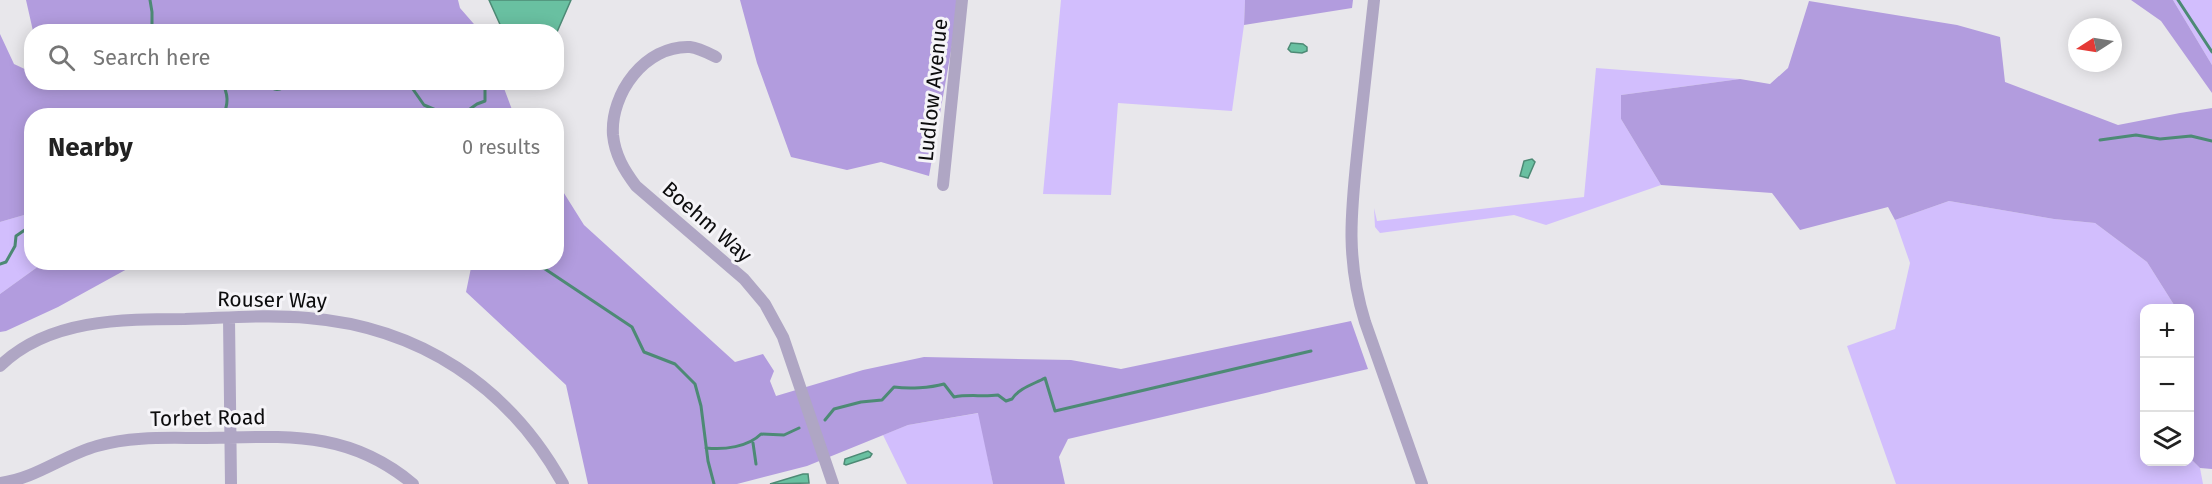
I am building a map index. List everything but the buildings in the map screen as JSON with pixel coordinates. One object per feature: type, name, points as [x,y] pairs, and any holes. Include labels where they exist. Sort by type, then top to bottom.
[{"type":"street","name":"Ludlow Avenue","points":[[943,185],[962,0]]},
{"type":"street","points":[[1374,0],[1351,225],[1353,271],[1365,322],[1422,484]]},
{"type":"street","name":"Boehm Way","points":[[716,57],[691,47],[680,48],[663,53],[641,66],[624,88],[617,104],[614,119],[615,147],[626,173],[636,186],[744,279],[765,304],[783,337],[833,484]]},
{"type":"street","points":[[229,318],[231,484]]},
{"type":"street","name":"Rouser Way","points":[[0,366],[32,343],[74,328],[125,320],[306,318],[339,321],[416,344],[462,370],[500,401],[533,437],[563,484]]},
{"type":"street","name":"Torbet Road","points":[[0,483],[32,474],[71,455],[113,442],[142,438],[293,436],[340,444],[380,461],[413,484]]},
{"type":"shaded area","points":[[26,0],[458,0],[460,8],[474,24],[31,24]]},
{"type":"shaded area","points":[[489,0],[571,0],[560,24],[500,24]]},
{"type":"shaded area","points":[[740,0],[960,0],[929,176],[881,162],[847,170],[791,157],[757,63]]},
{"type":"shaded area","points":[[1061,0],[1245,0],[1244,25],[1232,111],[1118,103],[1111,195],[1043,194]]},
{"type":"shaded area","points":[[1245,0],[1353,0],[1352,8],[1244,25]]},
{"type":"shaded area","points":[[2131,0],[2173,0],[2212,65],[2212,93],[2161,21]]},
{"type":"shaded area","points":[[2173,0],[2212,0],[2212,65]]},
{"type":"shaded area","points":[[1809,1],[1957,25],[2000,37],[2005,82],[2118,125],[2212,108],[2212,469],[2200,468],[2194,462],[2194,304],[2173,304],[2147,262],[2095,223],[2054,219],[1949,201],[1895,220],[1888,207],[1800,230],[1772,193],[1661,185],[1621,119],[1621,95],[1740,79],[1770,84],[1788,68]]},
{"type":"shaded area","points":[[0,34],[14,64],[24,69],[24,90],[505,90],[511,108],[24,108],[24,215],[0,222]]},
{"type":"shaded area","points":[[1291,43],[1303,44],[1307,47],[1307,51],[1291,52],[1288,49]]},
{"type":"shaded area","points":[[1596,68],[1740,79],[1621,95],[1621,119],[1661,185],[1546,225],[1514,215],[1380,233],[1375,227],[1374,208],[1377,221],[1584,197]]},
{"type":"shaded area","points":[[1532,159],[1535,162],[1528,178],[1520,176],[1524,161]]},
{"type":"shaded area","points":[[564,193],[584,225],[735,362],[763,354],[774,371],[770,381],[776,396],[863,370],[924,357],[1071,360],[1121,369],[1351,321],[1368,369],[1068,439],[1059,457],[1065,484],[993,484],[978,413],[908,425],[807,466],[737,484],[588,484],[566,385],[466,292],[471,270],[564,270]]},
{"type":"shaded area","points":[[1949,201],[2054,219],[2095,223],[2147,262],[2173,304],[2140,304],[2140,466],[2194,466],[2194,462],[2200,468],[2203,484],[1896,484],[1847,346],[1895,329],[1910,263],[1895,220]]},
{"type":"shaded area","points":[[24,215],[24,270],[33,270],[0,294],[0,222]]},
{"type":"shaded area","points":[[33,270],[125,270],[58,307],[0,332],[0,294]]},
{"type":"shaded area","points":[[979,413],[993,484],[907,484],[883,435],[908,425]]},
{"type":"shaded area","points":[[868,451],[872,454],[870,457],[844,464],[845,459]]},
{"type":"shaded area","points":[[808,474],[809,483],[770,484]]},
{"type":"waterway","points":[[150,0],[152,24]]},
{"type":"waterway","points":[[2178,0],[2212,52]]},
{"type":"waterway","points":[[226,90],[226,108]]},
{"type":"waterway","points":[[414,90],[424,105],[431,108]]},
{"type":"waterway","points":[[471,108],[485,101],[485,90]]},
{"type":"waterway","points":[[2100,140],[2136,135],[2160,139],[2191,136],[2212,141]]},
{"type":"waterway","points":[[0,264],[6,262],[15,246],[16,236],[24,230]]},
{"type":"waterway","points":[[546,270],[632,327],[644,352],[675,364],[695,384],[714,484]]},
{"type":"waterway","points":[[825,420],[834,409],[861,402],[882,400],[894,387],[919,388],[944,384],[954,397],[998,395],[1006,401],[1045,378],[1055,411],[1311,351]]},
{"type":"waterway","points":[[706,448],[735,447],[761,434],[784,435],[799,428]]},
{"type":"waterway","points":[[753,443],[756,464]]}]
